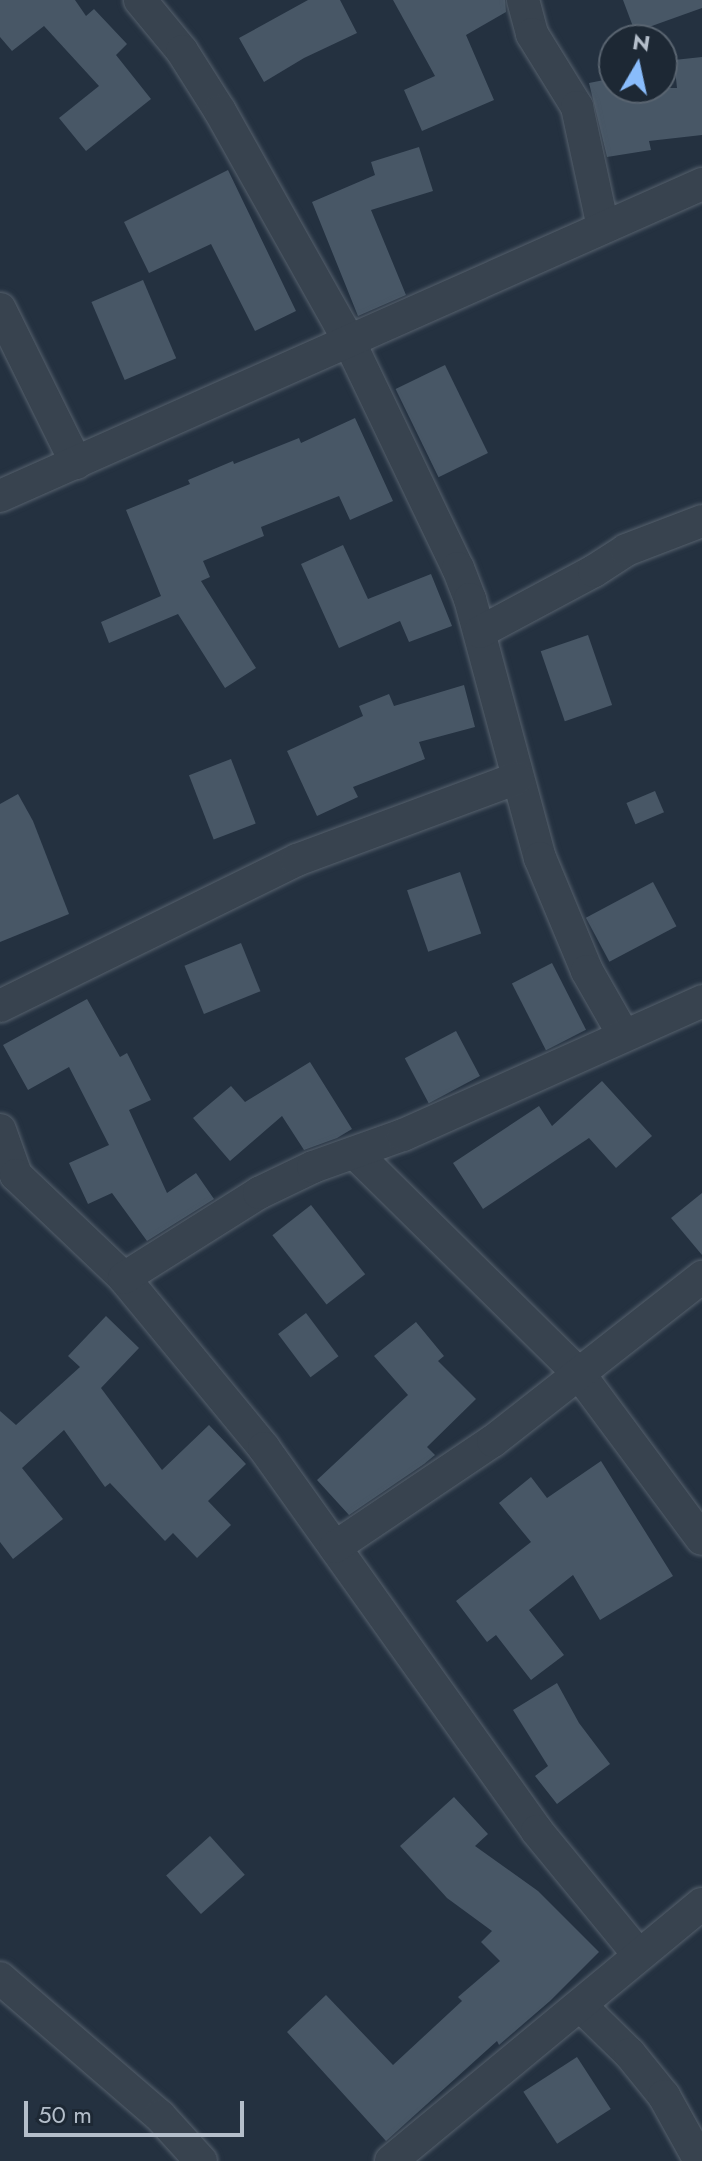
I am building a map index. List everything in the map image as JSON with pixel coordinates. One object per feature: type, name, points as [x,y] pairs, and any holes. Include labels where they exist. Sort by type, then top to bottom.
[{"type":"street","points":[[140,0],[182,51],[220,111],[349,341],[458,568],[480,632],[517,778],[554,897],[587,971],[623,1034]]},
{"type":"street","points":[[523,0],[532,34],[577,107],[603,227]]},
{"type":"street","points":[[0,496],[702,184]]},
{"type":"street","points":[[0,309],[76,463]]},
{"type":"street","points":[[480,632],[594,571],[626,550],[702,521]]},
{"type":"street","points":[[0,1006],[297,860],[517,778]]},
{"type":"street","points":[[124,1278],[259,1193],[403,1135],[702,1001]]},
{"type":"street","points":[[0,1130],[8,1178],[124,1278],[264,1448],[537,1831],[638,1954]]},
{"type":"street","points":[[355,1153],[580,1375],[702,1539]]},
{"type":"street","points":[[335,1547],[493,1441],[702,1277]]},
{"type":"street","points":[[391,2161],[582,2007],[638,1954],[702,1904]]},
{"type":"street","points":[[0,1978],[160,2116],[201,2161]]},
{"type":"street","points":[[582,2007],[630,2054],[664,2096],[700,2161]]},
{"type":"building","points":[[0,0],[75,0],[86,16],[94,9],[127,44],[116,55],[151,99],[86,151],[59,118],[99,86],[44,26],[12,51],[0,37]]},
{"type":"building","points":[[308,0],[340,0],[357,33],[304,58],[264,82],[239,38]]},
{"type":"building","points":[[393,0],[505,0],[506,12],[466,35],[494,100],[422,131],[404,90],[435,76]]},
{"type":"building","points":[[623,0],[702,0],[702,8],[657,24],[632,24]]},
{"type":"building","points":[[702,57],[702,135],[649,141],[651,150],[607,157],[589,83],[598,81],[598,104],[678,104],[678,60]]},
{"type":"building","points":[[419,147],[433,191],[371,210],[406,295],[358,316],[312,202],[375,175],[371,162]]},
{"type":"building","points":[[228,170],[296,311],[255,331],[211,244],[149,273],[124,222]]},
{"type":"building","points":[[143,280],[176,358],[125,380],[91,302]]},
{"type":"building","points":[[445,365],[488,453],[439,477],[396,389]]},
{"type":"building","points":[[355,418],[393,501],[350,520],[339,496],[261,527],[264,536],[203,561],[210,577],[201,581],[256,668],[225,688],[178,614],[109,643],[101,622],[161,596],[126,510],[190,484],[188,480],[233,461],[234,464],[299,438],[301,443]]},
{"type":"building","points":[[343,545],[368,599],[431,574],[452,626],[409,642],[400,621],[339,648],[301,564]]},
{"type":"building","points":[[588,635],[612,705],[565,721],[541,651]]},
{"type":"building","points":[[464,685],[475,727],[419,742],[425,759],[353,787],[358,797],[317,816],[287,751],[363,716],[359,706],[389,694],[394,706]]},
{"type":"building","points":[[231,759],[256,823],[214,840],[189,775]]},
{"type":"building","points":[[655,791],[664,812],[635,824],[626,803]]},
{"type":"building","points":[[18,794],[33,821],[69,914],[0,942],[0,804]]},
{"type":"building","points":[[460,872],[481,933],[428,952],[407,890]]},
{"type":"building","points":[[653,882],[676,926],[609,962],[586,918]]},
{"type":"building","points":[[241,943],[260,991],[204,1014],[184,966]]},
{"type":"building","points":[[552,963],[586,1030],[546,1050],[512,983]]},
{"type":"building","points":[[87,999],[120,1057],[127,1053],[151,1100],[129,1110],[167,1193],[196,1173],[214,1199],[147,1241],[112,1193],[88,1204],[69,1163],[109,1145],[69,1067],[28,1090],[3,1045]]},
{"type":"building","points":[[456,1031],[480,1076],[429,1103],[405,1058]]},
{"type":"building","points":[[310,1062],[352,1129],[337,1138],[304,1150],[282,1116],[230,1161],[193,1118],[231,1086],[245,1102]]},
{"type":"building","points":[[602,1081],[652,1136],[616,1168],[589,1138],[483,1209],[453,1163],[539,1106],[552,1126]]},
{"type":"building","points":[[702,1193],[702,1255],[671,1218]]},
{"type":"building","points":[[311,1205],[365,1274],[327,1305],[272,1235]]},
{"type":"building","points":[[306,1313],[338,1356],[311,1377],[278,1334]]},
{"type":"building","points":[[106,1316],[139,1348],[101,1388],[162,1470],[209,1425],[246,1464],[208,1501],[231,1525],[197,1558],[173,1533],[165,1541],[110,1483],[105,1487],[64,1430],[22,1468],[63,1519],[13,1559],[0,1542],[0,1411],[16,1425],[80,1367],[68,1356]]},
{"type":"building","points":[[416,1322],[444,1356],[438,1361],[476,1399],[427,1447],[435,1455],[349,1515],[317,1480],[408,1395],[374,1356]]},
{"type":"building","points":[[601,1461],[673,1576],[600,1620],[573,1575],[529,1610],[564,1655],[531,1680],[496,1635],[487,1642],[456,1601],[531,1542],[499,1503],[531,1477],[547,1498]]},
{"type":"building","points":[[557,1683],[579,1723],[610,1764],[557,1804],[535,1776],[548,1766],[513,1710]]},
{"type":"building","points":[[454,1797],[488,1834],[475,1846],[538,1891],[599,1952],[550,2001],[499,2045],[497,2041],[386,2141],[287,2032],[326,1995],[393,2065],[462,2001],[458,1997],[500,1961],[481,1942],[492,1931],[447,1898],[400,1846]]},
{"type":"building","points":[[210,1836],[245,1875],[201,1914],[166,1875]]},
{"type":"building","points":[[577,2057],[611,2109],[557,2144],[523,2092]]}]
